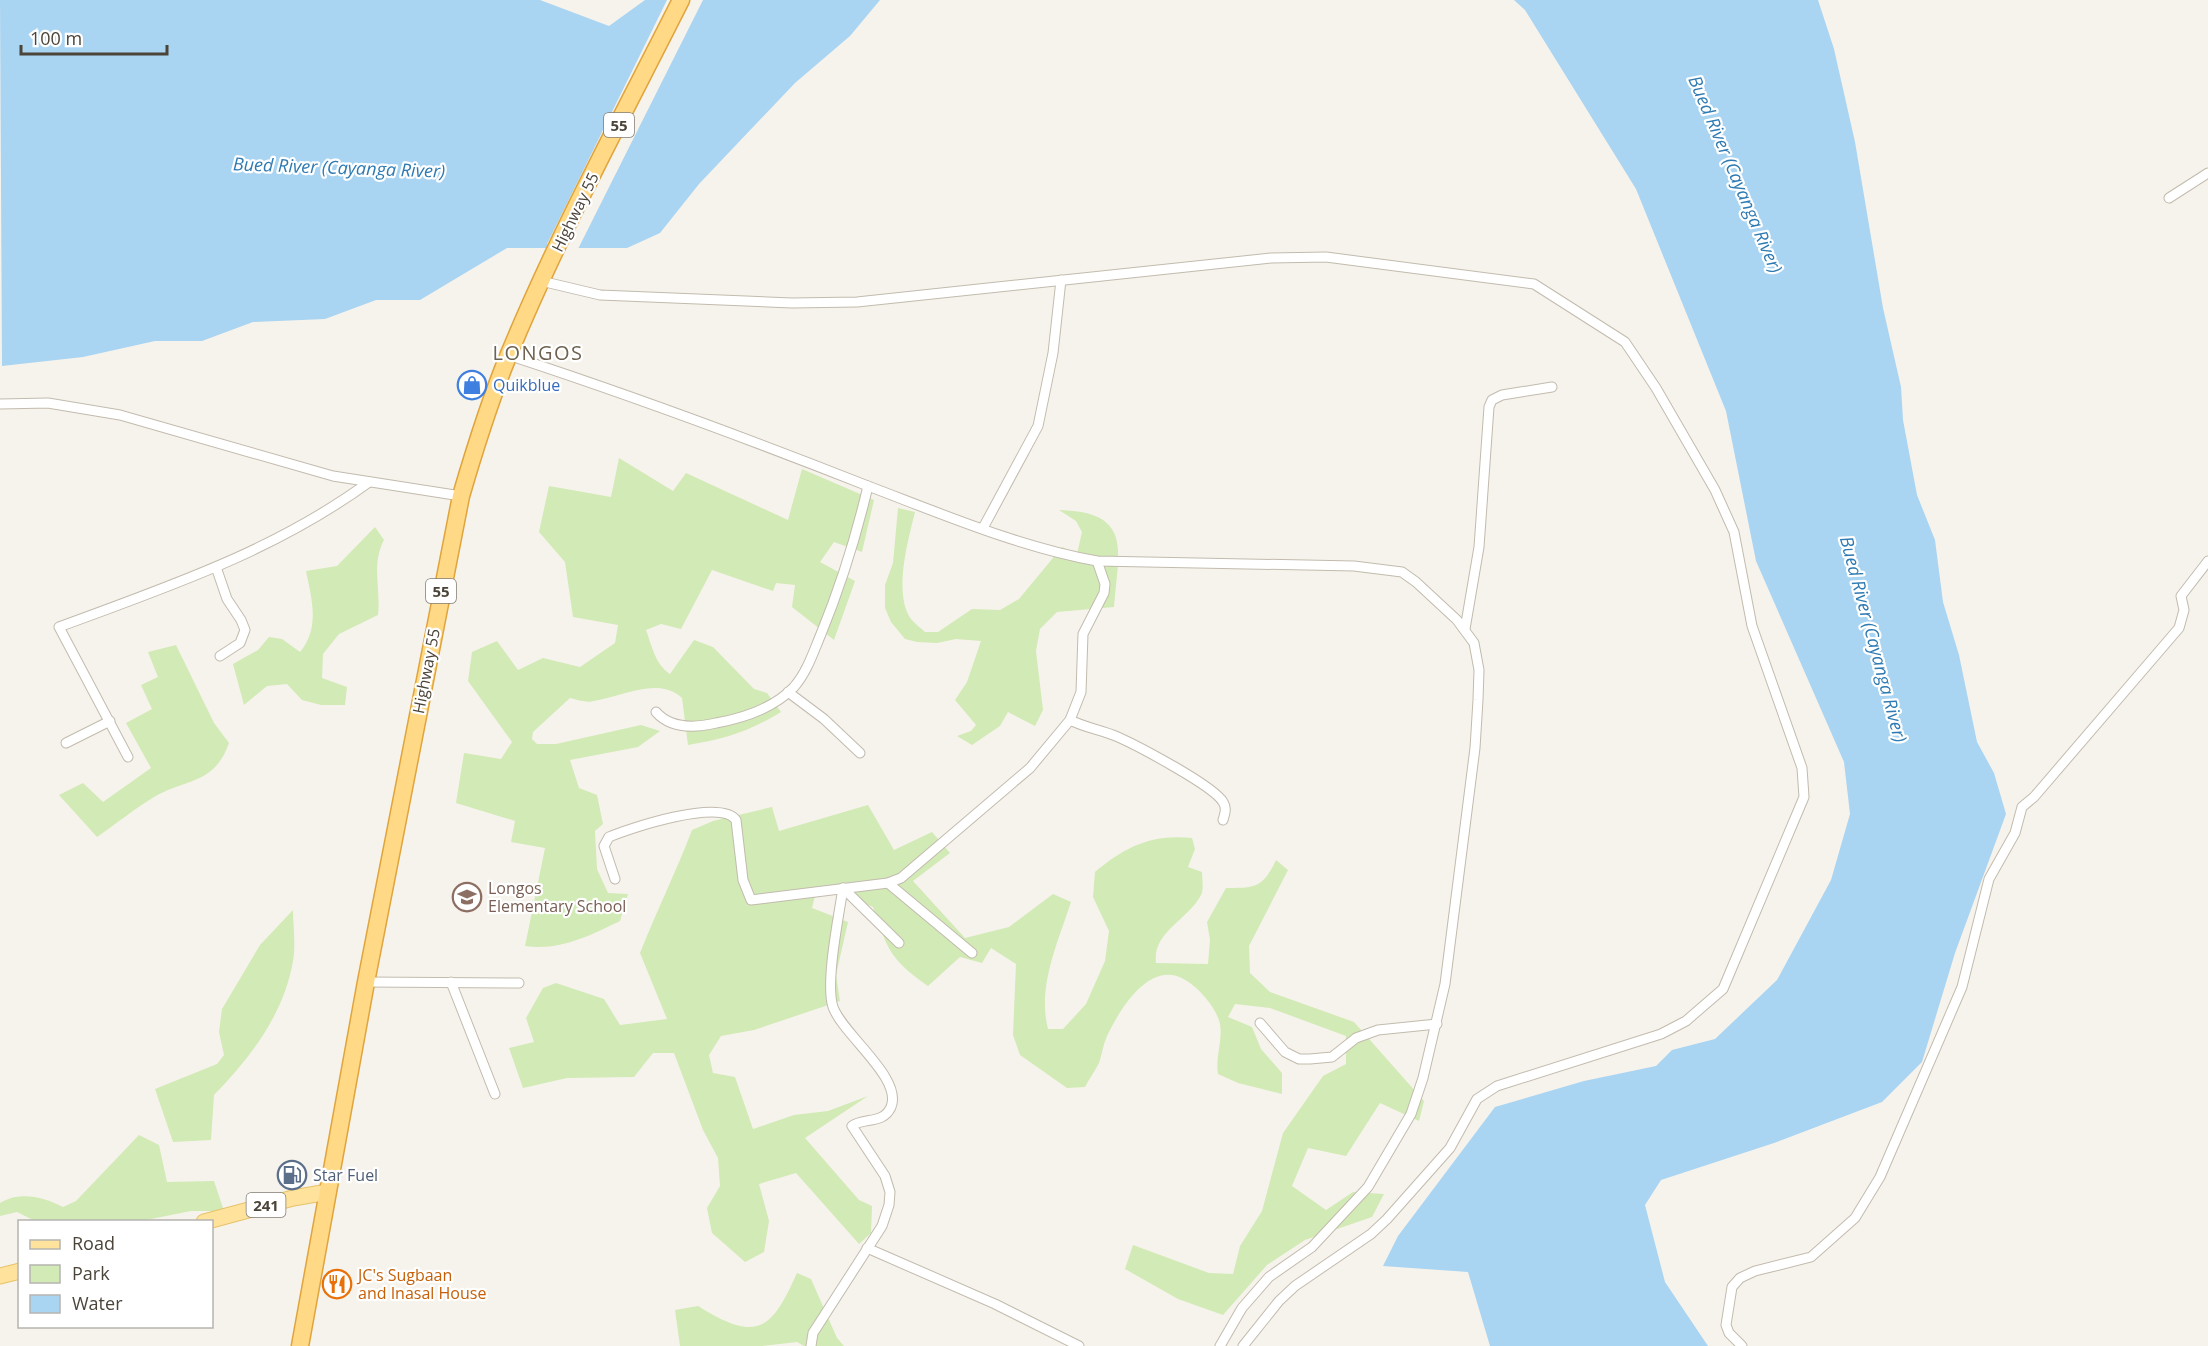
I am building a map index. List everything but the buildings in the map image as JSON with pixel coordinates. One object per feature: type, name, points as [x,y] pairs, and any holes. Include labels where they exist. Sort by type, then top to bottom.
[{"type":"highway","name":"Highway 55","points":[[300,1346],[366,982],[461,496],[481,428],[508,355],[556,250],[681,0]]},
{"type":"main road","name":"241","points":[[208,1220],[293,1198],[328,1192]]},
{"type":"main road","points":[[0,1276],[18,1271]]},
{"type":"street","points":[[2169,198],[2208,173]]},
{"type":"street","points":[[541,281],[600,295],[792,303],[857,302],[1271,258],[1326,257],[1534,284],[1625,342],[1656,388],[1715,490],[1734,532],[1752,626],[1802,768],[1804,797],[1723,989],[1686,1021],[1661,1034],[1497,1086],[1477,1099],[1463,1128],[1449,1148],[1387,1219],[1371,1234],[1295,1286],[1279,1300],[1243,1346]]},
{"type":"street","points":[[983,528],[1038,426],[1053,352],[1061,280]]},
{"type":"street","points":[[508,355],[641,399],[868,486],[1061,555],[1097,561],[1354,566],[1392,569],[1416,582],[1465,629],[1474,643],[1479,670],[1475,748],[1457,905],[1437,1024],[1411,1114],[1368,1186],[1343,1217],[1312,1247],[1269,1277],[1242,1308],[1220,1346]]},
{"type":"street","points":[[1465,629],[1479,547],[1489,407],[1492,400],[1502,395],[1552,387]]},
{"type":"street","points":[[0,404],[48,403],[120,414],[333,476],[461,496]]},
{"type":"street","points":[[128,757],[59,627],[216,567],[303,526],[369,482]]},
{"type":"street","points":[[656,712],[665,721],[674,724],[703,726],[761,711],[788,692],[805,672],[843,580],[868,486]]},
{"type":"street","points":[[615,879],[604,846],[609,837],[658,819],[718,812],[729,814],[736,820],[743,880],[752,900],[888,883],[914,868],[1030,768],[1070,720],[1081,692],[1083,634],[1104,593],[1104,584],[1097,561]]},
{"type":"street","points":[[1742,1346],[1729,1333],[1726,1325],[1732,1287],[1740,1278],[1755,1271],[1810,1257],[1855,1218],[1880,1177],[1924,1070],[1947,1026],[1962,987],[1989,879],[2015,832],[2022,807],[2034,797],[2179,628],[2184,610],[2181,596],[2208,561]]},
{"type":"street","points":[[216,567],[227,599],[244,630],[240,643],[220,656]]},
{"type":"street","points":[[788,692],[824,719],[860,753]]},
{"type":"street","points":[[1070,720],[1089,729],[1119,737],[1194,779],[1216,794],[1224,803],[1226,810],[1222,819]]},
{"type":"street","points":[[66,743],[110,721]]},
{"type":"street","points":[[888,883],[972,953]]},
{"type":"street","points":[[843,888],[899,943]]},
{"type":"street","points":[[811,1346],[813,1333],[882,1226],[890,1192],[885,1176],[852,1125],[877,1120],[887,1113],[892,1105],[893,1096],[889,1082],[833,1006],[832,972],[843,888]]},
{"type":"street","points":[[366,982],[519,983]]},
{"type":"street","points":[[451,982],[495,1094]]},
{"type":"street","points":[[1260,1023],[1285,1052],[1299,1059],[1332,1057],[1356,1038],[1378,1030],[1437,1024]]},
{"type":"street","points":[[867,1248],[995,1304],[1079,1346]]},
{"type":"green space","points":[[619,458],[673,491],[686,473],[788,520],[802,469],[874,500],[862,552],[834,542],[820,562],[855,581],[834,640],[792,607],[795,585],[776,583],[773,591],[712,570],[681,629],[661,624],[646,630],[657,660],[670,674],[694,640],[713,647],[754,689],[767,693],[781,712],[736,734],[688,745],[682,698],[672,692],[651,688],[591,702],[570,698],[533,732],[532,739],[537,744],[556,744],[641,725],[660,731],[638,747],[570,760],[579,788],[597,795],[603,824],[595,831],[597,869],[608,893],[628,894],[620,921],[574,941],[550,946],[525,946],[545,848],[511,842],[515,821],[456,803],[464,753],[501,759],[512,742],[468,681],[472,652],[497,641],[518,670],[543,658],[580,667],[615,643],[618,625],[573,617],[565,562],[539,532],[549,486],[611,497]]},
{"type":"green space","points":[[898,508],[915,512],[904,567],[903,596],[911,619],[925,632],[938,632],[972,609],[1000,610],[1019,599],[1062,547],[1077,554],[1082,532],[1076,521],[1059,510],[1083,512],[1100,518],[1110,527],[1116,538],[1118,552],[1114,607],[1057,612],[1040,629],[1036,651],[1043,710],[1035,726],[1008,712],[1000,726],[972,745],[957,736],[971,731],[976,725],[955,700],[967,682],[981,641],[956,639],[937,643],[917,642],[905,639],[891,622],[885,608],[885,585],[893,563]]},
{"type":"green space","points":[[375,527],[384,540],[377,567],[378,615],[339,634],[323,654],[322,678],[347,687],[345,705],[321,705],[302,700],[287,684],[267,686],[244,705],[233,664],[258,650],[269,637],[282,639],[300,652],[310,633],[313,613],[306,571],[337,566]]},
{"type":"green space","points":[[176,645],[214,723],[229,743],[223,757],[207,774],[154,797],[97,837],[59,795],[83,783],[103,802],[151,768],[126,723],[152,709],[141,685],[158,677],[148,652]]},
{"type":"green space","points":[[868,805],[894,850],[932,832],[950,853],[913,881],[965,938],[1009,927],[1053,894],[1071,902],[1047,981],[1045,1013],[1048,1029],[1063,1029],[1086,1004],[1105,961],[1109,931],[1093,897],[1095,872],[1106,863],[1128,849],[1151,840],[1192,838],[1195,849],[1188,867],[1202,872],[1202,893],[1195,904],[1165,934],[1156,952],[1156,963],[1208,964],[1210,940],[1207,922],[1226,888],[1244,888],[1257,884],[1267,876],[1276,860],[1288,870],[1249,946],[1250,973],[1270,992],[1354,1022],[1424,1101],[1419,1121],[1380,1103],[1346,1156],[1308,1148],[1292,1186],[1326,1210],[1353,1192],[1384,1194],[1372,1217],[1305,1240],[1267,1265],[1223,1315],[1178,1299],[1125,1269],[1133,1245],[1209,1273],[1233,1274],[1240,1246],[1262,1211],[1283,1133],[1323,1076],[1346,1064],[1346,1036],[1270,1008],[1235,1004],[1228,1017],[1252,1027],[1261,1049],[1282,1073],[1282,1094],[1238,1083],[1218,1074],[1217,1061],[1221,1030],[1212,1006],[1187,981],[1174,975],[1161,976],[1138,989],[1120,1013],[1104,1043],[1099,1063],[1085,1087],[1067,1088],[1020,1055],[1013,1035],[1016,964],[991,948],[982,963],[960,957],[928,986],[905,968],[892,953],[873,907],[838,892],[815,896],[812,908],[848,922],[836,975],[840,1001],[754,1030],[721,1036],[709,1055],[713,1073],[735,1077],[753,1129],[794,1115],[828,1111],[868,1096],[805,1138],[859,1200],[872,1206],[871,1233],[859,1244],[796,1173],[759,1184],[769,1221],[764,1252],[745,1262],[712,1233],[707,1208],[720,1186],[718,1158],[703,1130],[674,1053],[653,1053],[634,1077],[567,1078],[523,1088],[509,1048],[534,1042],[526,1018],[543,988],[556,983],[604,999],[620,1025],[667,1019],[640,953],[692,830],[713,821],[772,807],[779,831]]},
{"type":"green space","points":[[293,910],[294,955],[289,980],[274,1017],[264,1034],[241,1065],[214,1095],[211,1140],[173,1142],[155,1089],[217,1064],[224,1055],[219,1032],[222,1009],[260,945]]},
{"type":"green space","points":[[139,1135],[159,1145],[167,1182],[214,1181],[224,1211],[191,1211],[146,1220],[33,1220],[17,1212],[0,1216],[0,1203],[15,1197],[40,1198],[63,1207],[76,1201]]},
{"type":"green space","points":[[797,1273],[811,1279],[837,1338],[844,1346],[804,1346],[797,1342],[762,1346],[680,1346],[675,1310],[698,1306],[735,1325],[748,1327],[760,1325],[770,1319],[779,1308]]},
{"type":"water","name":"Bued River (Cayanga River)","points":[[0,0],[540,0],[609,26],[645,0],[880,0],[850,36],[795,83],[699,184],[660,233],[627,248],[507,248],[420,300],[376,300],[325,319],[253,322],[202,341],[155,341],[83,357],[2,366]]},
{"type":"water","name":"Bued River (Cayanga River)","points":[[1514,0],[1818,0],[1834,49],[1855,142],[1883,308],[1901,387],[1903,420],[1917,495],[1935,540],[1943,602],[1959,655],[1977,742],[1994,773],[2006,814],[1955,953],[1922,1062],[1882,1102],[1774,1143],[1661,1180],[1645,1205],[1665,1282],[1708,1346],[1490,1346],[1468,1272],[1383,1266],[1398,1236],[1495,1107],[1584,1081],[1656,1066],[1672,1050],[1715,1039],[1777,980],[1831,880],[1850,814],[1844,762],[1756,561],[1726,411],[1636,189],[1525,10]]},
{"type":"pier","points":[[667,0],[703,0],[577,251],[559,251],[547,244]]},
{"type":"place","name":"Quikblue","points":[[472,385]]},
{"type":"place","name":"Longos Elementary School","points":[[467,897]]},
{"type":"place","name":"Star Fuel","points":[[292,1175]]},
{"type":"place","name":"JC's Sugbaan and Inasal House","points":[[337,1284]]},
{"type":"district","name":"LONGOS","points":[[538,352]]}]
